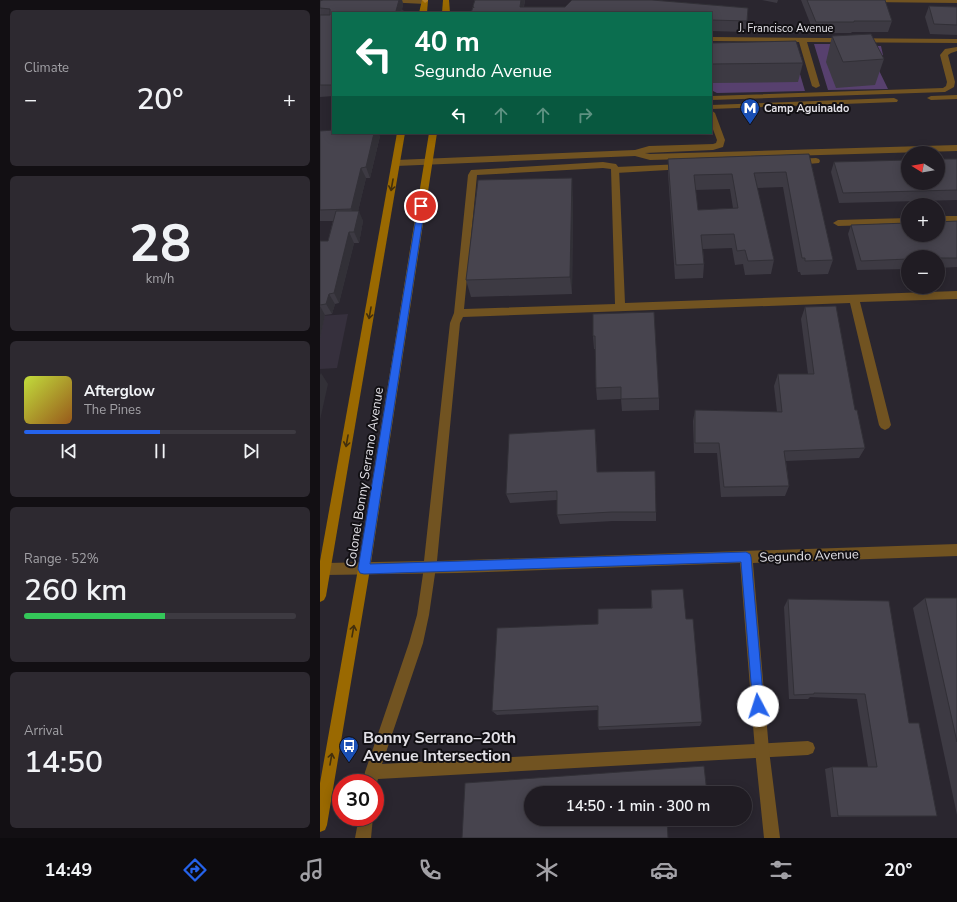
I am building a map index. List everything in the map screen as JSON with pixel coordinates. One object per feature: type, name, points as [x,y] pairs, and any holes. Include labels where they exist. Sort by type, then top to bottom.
[{"type":"main road","points":[[446,0],[446,12]]},
{"type":"main road","points":[[423,12],[425,1]]},
{"type":"main road","name":"Colonel Bonny Serrano Avenue","points":[[320,596],[326,569],[401,134]]},
{"type":"main road","name":"Colonel Bonny Serrano Avenue","points":[[320,825],[364,569],[433,134]]},
{"type":"street","points":[[385,0],[425,1]]},
{"type":"street","points":[[866,0],[957,1]]},
{"type":"street","name":"J. Francisco Avenue","points":[[712,39],[957,41]]},
{"type":"street","points":[[802,39],[816,86]]},
{"type":"street","points":[[944,94],[951,85],[945,54],[948,51],[957,50]]},
{"type":"street","points":[[712,107],[944,94]]},
{"type":"street","points":[[712,98],[944,94],[957,97]]},
{"type":"street","points":[[396,163],[635,153],[649,149],[713,147],[720,145],[721,140],[712,116]]},
{"type":"street","points":[[635,153],[650,157],[957,148]]},
{"type":"street","points":[[784,163],[816,161]]},
{"type":"street","points":[[372,774],[416,643],[423,615],[430,567],[455,323],[459,313],[472,175],[474,172],[603,165],[613,166],[616,170],[620,307]]},
{"type":"street","points":[[616,170],[690,167]]},
{"type":"street","points":[[945,219],[957,219]]},
{"type":"street","points":[[838,223],[901,220]]},
{"type":"street","points":[[459,313],[957,295]]},
{"type":"street","points":[[854,298],[885,425]]},
{"type":"street","name":"Segundo Avenue","points":[[326,569],[458,567],[957,550]]},
{"type":"street","points":[[746,557],[762,750],[772,838]]},
{"type":"street","points":[[384,777],[808,748]]},
{"type":"street","points":[[363,838],[365,826]]},
{"type":"shaded area","points":[[712,44],[791,44],[805,91],[717,93],[712,90]]},
{"type":"shaded area","points":[[814,44],[865,44],[866,46],[881,46],[883,55],[872,56],[888,89],[828,90]]},
{"type":"shaded area","points":[[348,314],[337,368],[320,369],[320,316]]},
{"type":"building","points":[[399,0],[396,11],[403,10],[403,12],[332,12],[332,85],[320,85],[320,15],[330,15],[330,9],[320,8],[320,1]]},
{"type":"building","points":[[475,0],[521,0],[520,7],[565,7],[572,0],[652,0],[748,8],[747,21],[712,20],[712,12],[471,12],[473,7],[474,8],[473,6]]},
{"type":"building","points":[[807,0],[885,0],[892,21],[816,22]]},
{"type":"building","points":[[929,6],[957,7],[957,25],[934,24]]},
{"type":"building","points":[[871,34],[884,59],[843,62],[832,36]]},
{"type":"building","points":[[796,41],[803,63],[712,64],[712,43]]},
{"type":"building","points":[[332,130],[332,134],[374,134],[366,167],[361,168],[351,209],[320,210],[320,131]]},
{"type":"building","points":[[809,154],[833,260],[805,261],[805,258],[802,258],[786,172],[754,173],[774,260],[748,261],[745,250],[737,251],[734,234],[701,235],[704,264],[676,265],[668,159]],"holes":[[[732,174],[738,208],[698,210],[694,175]]]},
{"type":"building","points":[[945,159],[957,159],[957,190],[843,193],[834,162],[901,160],[901,190],[945,190]]},
{"type":"building","points":[[572,178],[570,277],[466,280],[478,180]]},
{"type":"building","points":[[336,211],[359,211],[354,232],[349,232],[334,293],[329,294],[326,304],[320,305],[320,241],[328,241]]},
{"type":"building","points":[[957,221],[957,258],[945,258],[945,250],[901,250],[901,259],[861,261],[851,225],[901,223],[901,242],[945,242],[945,222]]},
{"type":"building","points":[[836,306],[855,410],[857,410],[865,448],[784,451],[789,486],[724,487],[719,443],[695,443],[695,410],[782,412],[778,374],[814,374],[805,307]]},
{"type":"building","points":[[654,312],[659,398],[621,399],[621,387],[596,388],[593,314]]},
{"type":"building","points":[[595,429],[597,472],[655,471],[656,512],[612,512],[557,515],[557,491],[506,494],[509,434]]},
{"type":"building","points":[[683,589],[686,619],[693,619],[702,722],[598,727],[598,706],[492,711],[497,628],[598,624],[598,609],[652,608],[651,590]]},
{"type":"building","points":[[925,598],[957,598],[957,742]]},
{"type":"building","points":[[788,599],[889,601],[909,723],[919,723],[937,816],[838,816],[832,767],[877,767],[865,694],[814,693],[794,695]]},
{"type":"building","points":[[704,766],[706,786],[524,786],[524,826],[667,826],[668,838],[462,838],[465,783]]},
{"type":"place","name":"Camp Aguinaldo","points":[[750,125]]},
{"type":"place","name":"Bonny Serrano–20th Avenue Intersection","points":[[349,763]]},
{"type":"route","points":[[421,206],[364,569],[746,557],[758,706]]}]
